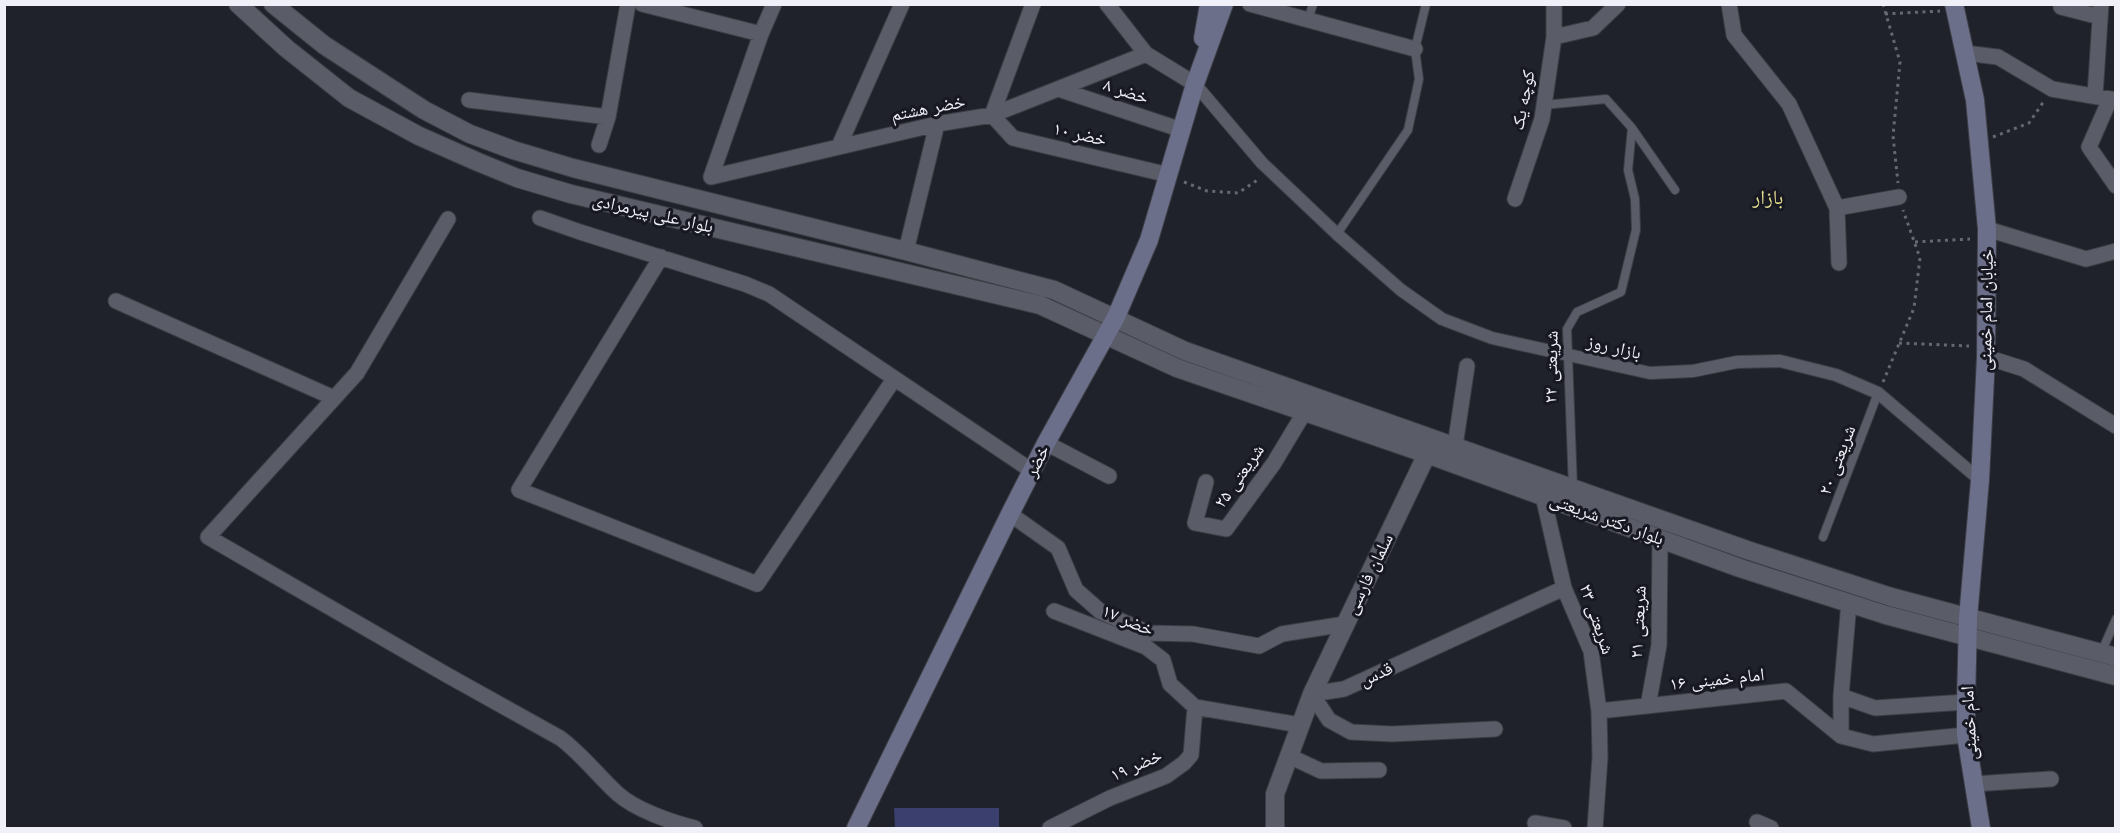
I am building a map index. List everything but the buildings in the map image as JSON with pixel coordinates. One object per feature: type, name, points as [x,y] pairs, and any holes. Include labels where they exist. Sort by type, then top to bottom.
[{"type":"main road","name":"خضر","points":[[1195,84],[1209,4]]},
{"type":"main road","name":"خضر","points":[[859,825],[1046,443],[1108,335],[1149,240],[1195,84],[1224,4]]},
{"type":"main road","name":"خیابان امام خمینی","points":[[1955,8],[1975,100],[1987,233],[1986,352],[1980,480],[1968,618]]},
{"type":"main road","name":"امام خمینی","points":[[1968,618],[1966,735],[1981,828]]},
{"type":"street","name":"بلوار علی پیرمرادی","points":[[238,4],[286,48],[349,98],[419,136],[517,178],[582,197],[1040,305],[1108,335]]},
{"type":"street","name":"بلوار علی پیرمرادی","points":[[273,4],[324,45],[424,110],[481,138],[513,150],[573,168],[1054,290],[1116,317]]},
{"type":"street","points":[[599,145],[608,117],[628,4]]},
{"type":"street","points":[[642,4],[761,34],[774,4]]},
{"type":"street","points":[[839,146],[902,4]]},
{"type":"street","points":[[992,115],[1033,4]]},
{"type":"street","points":[[1107,4],[1146,54],[1195,84]]},
{"type":"street","points":[[1250,4],[1415,49]]},
{"type":"street","name":"کوچه یک","points":[[1515,200],[1542,119],[1554,37],[1554,4]]},
{"type":"street","points":[[1554,37],[1593,28],[1618,4]]},
{"type":"street","points":[[1729,4],[1734,35],[1789,104],[1837,208],[1839,262]]},
{"type":"street","points":[[2061,7],[2101,11],[2107,99],[2089,147],[2115,186]]},
{"type":"street","name":"خضر هشتم","points":[[761,34],[711,177],[937,124],[992,115],[1146,54]]},
{"type":"street","points":[[1965,53],[1998,57],[2052,89],[2107,99]]},
{"type":"street","name":"بازار روز","points":[[1195,84],[1271,171],[1337,234],[1401,290],[1442,320],[1492,338],[1650,373],[1693,371],[1737,362],[1780,361],[1836,375],[1878,393],[1980,480]]},
{"type":"street","name":"خضر ۸","points":[[1058,89],[1182,130]]},
{"type":"street","points":[[469,100],[608,117]]},
{"type":"street","name":"خضر ۱۰","points":[[992,115],[1013,138],[1169,175]]},
{"type":"street","points":[[900,272],[937,124]]},
{"type":"street","points":[[1837,208],[1899,197]]},
{"type":"street","points":[[540,218],[745,284],[769,294],[1032,471]]},
{"type":"street","points":[[448,219],[357,373],[208,537],[437,670],[560,738],[633,805],[695,828]]},
{"type":"street","points":[[1987,233],[2086,259],[2115,251]]},
{"type":"street","points":[[661,257],[519,490],[758,584],[894,379]]},
{"type":"street","points":[[116,301],[334,399]]},
{"type":"street","name":"بلوار دکتر شریعتی","points":[[1116,317],[1185,351],[1746,550],[1891,597],[2108,655]]},
{"type":"street","name":"بلوار دکتر شریعتی","points":[[1108,335],[1177,368],[1427,454],[1740,568],[1886,615],[2115,676]]},
{"type":"street","points":[[1177,368],[1185,351]]},
{"type":"street","points":[[1986,352],[2024,369],[2115,426]]},
{"type":"street","points":[[1455,446],[1467,366]]},
{"type":"street","name":"شریعتی ۲۵","points":[[1206,482],[1195,523],[1226,529],[1274,463],[1304,413]]},
{"type":"street","points":[[1046,443],[1109,476]]},
{"type":"street","name":"سلمان فارسی","points":[[1312,694],[1427,454]]},
{"type":"street","name":"شریعتی ۲۳","points":[[1543,496],[1564,588],[1591,651],[1599,711],[1600,757],[1595,828]]},
{"type":"street","points":[[1010,514],[1058,548],[1076,590],[1101,612],[1149,633],[1193,634],[1259,646],[1282,634],[1345,624]]},
{"type":"street","name":"شریعتی ۲۱","points":[[1648,706],[1659,645],[1660,539]]},
{"type":"street","name":"قدس","points":[[1312,694],[1344,689],[1564,588]]},
{"type":"street","points":[[1886,615],[1891,597]]},
{"type":"street","points":[[1841,736],[1841,696],[1849,602]]},
{"type":"street","name":"خضر ۱۷","points":[[1054,611],[1146,647],[1163,660],[1170,684],[1195,707]]},
{"type":"street","name":"امام خمینی ۱۶","points":[[1599,711],[1786,691],[1841,736],[1873,744],[1966,735]]},
{"type":"street","points":[[1275,828],[1275,794],[1312,694]]},
{"type":"street","points":[[1312,694],[1329,720],[1351,732],[1392,734],[1495,729]]},
{"type":"street","points":[[1841,696],[1875,708],[1966,702]]},
{"type":"street","points":[[1195,707],[1300,725]]},
{"type":"street","name":"خضر ۱۹","points":[[1050,828],[1110,798],[1166,776],[1184,763],[1191,755],[1195,707]]},
{"type":"street","points":[[1289,756],[1321,771],[1379,770]]},
{"type":"street","points":[[1974,784],[2051,779]]},
{"type":"street","points":[[1535,823],[1564,828]]},
{"type":"lane","points":[[1308,20],[1312,4]]},
{"type":"lane","points":[[1337,234],[1408,130],[1419,79],[1415,49],[1426,4]]},
{"type":"lane","points":[[1544,105],[1606,99],[1632,128],[1676,190]]},
{"type":"lane","name":"شریعتی ۲۲","points":[[1573,488],[1567,329],[1577,312],[1622,292],[1636,230],[1635,198],[1628,170],[1632,128]]},
{"type":"lane","name":"شریعتی ۲۰","points":[[1823,537],[1878,393]]},
{"type":"lane","points":[[2108,655],[2115,619]]},
{"type":"path","points":[[1885,14],[1955,8]]},
{"type":"path","points":[[1980,142],[2030,123],[2052,89]]},
{"type":"path","points":[[1169,175],[1207,191],[1238,193],[1271,171]]},
{"type":"path","points":[[1915,242],[1987,233]]},
{"type":"path","points":[[1899,343],[1986,352]]},
{"type":"shaded area","points":[[894,808],[999,808],[999,828],[895,828]]},
{"type":"district","name":"بازار","points":[[1768,197]]}]
